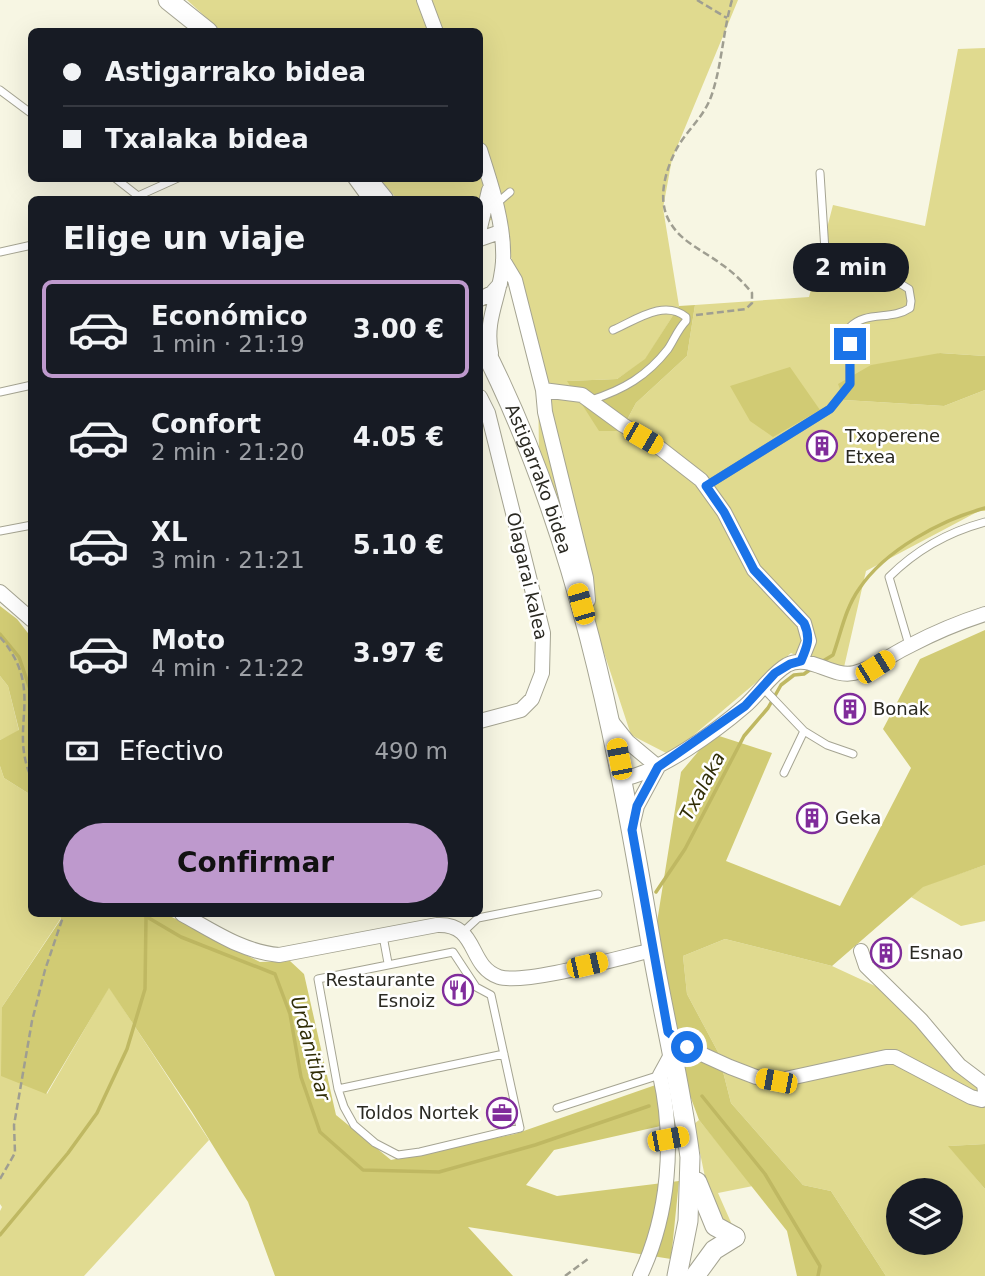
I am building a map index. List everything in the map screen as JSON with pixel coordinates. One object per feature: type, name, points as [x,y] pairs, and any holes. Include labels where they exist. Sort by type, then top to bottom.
[{"type":"main road","points":[[168,0],[203,28]]},
{"type":"main road","points":[[369,182],[381,196]]},
{"type":"main road","name":"Astigarrako bidea","points":[[483,347],[510,401],[544,485],[581,604],[611,720],[668,1032],[678,1137],[690,1157],[700,1203],[703,1236],[689,1276]]},
{"type":"main road","points":[[694,1185],[715,1226],[735,1237],[714,1250],[695,1276]]},
{"type":"main road","name":"Astigarrako bidea","points":[[677,1276],[694,1185]]},
{"type":"main road","points":[[683,1251],[703,1236]]},
{"type":"street","points":[[424,0],[434,28]]},
{"type":"street","points":[[483,160],[495,204],[503,260],[500,284],[488,327],[494,368]]},
{"type":"street","points":[[483,216],[491,185]]},
{"type":"street","points":[[483,238],[500,232]]},
{"type":"street","points":[[503,260],[515,280],[586,578],[588,600],[581,604]]},
{"type":"street","points":[[483,298],[500,284]]},
{"type":"street","points":[[543,390],[582,395],[674,458],[706,486],[724,512],[754,570],[804,623],[808,631],[812,664]]},
{"type":"street","name":"Olagarai kalea","points":[[483,403],[488,413],[503,490],[543,633],[542,673],[532,699],[521,710],[483,720]]},
{"type":"street","points":[[0,592],[28,611]]},
{"type":"street","points":[[622,779],[658,767],[766,691],[775,673],[790,664],[812,664],[843,675],[857,672],[875,667],[909,645],[985,614]]},
{"type":"street","points":[[611,720],[628,742],[658,767]]},
{"type":"street","points":[[632,830],[637,806],[658,767]]},
{"type":"street","points":[[187,917],[242,947],[267,954],[292,955],[383,941],[444,925],[466,935],[480,962],[492,974],[508,979],[653,950]]},
{"type":"street","points":[[668,1032],[687,1047],[756,1077],[776,1081],[895,1057],[971,1097],[982,1100],[985,1093],[984,1084],[958,1065],[921,1020],[866,966],[861,951]]},
{"type":"street","points":[[640,1276],[648,1259],[670,1157],[678,1137],[660,1075],[671,1053]]},
{"type":"lane","points":[[0,90],[28,111]]},
{"type":"lane","points":[[706,486],[830,409],[850,384],[849,328],[856,321],[865,317],[903,313],[910,308],[909,289],[899,283],[833,271],[826,266],[820,173]]},
{"type":"lane","points":[[120,182],[138,196],[169,182]]},
{"type":"lane","points":[[495,204],[510,192]]},
{"type":"lane","points":[[0,251],[28,246]]},
{"type":"lane","points":[[590,400],[613,393],[644,375],[668,347],[686,317],[671,309],[661,309],[613,330]]},
{"type":"lane","points":[[0,392],[28,386]]},
{"type":"lane","points":[[909,645],[889,577],[906,559],[927,545],[985,522]]},
{"type":"lane","points":[[0,531],[28,526]]},
{"type":"lane","points":[[766,691],[804,731],[827,745],[853,754]]},
{"type":"lane","points":[[784,772],[804,731]]},
{"type":"lane","points":[[466,935],[478,918],[598,894]]},
{"type":"lane","points":[[383,941],[388,963]]},
{"type":"lane","points":[[453,952],[476,987],[491,995],[504,1054],[520,1128],[398,1155],[375,1143],[354,1125],[344,1107],[338,1089],[318,979],[453,952]]},
{"type":"lane","points":[[338,1089],[504,1054]]},
{"type":"lane","points":[[557,1108],[660,1075]]},
{"type":"lane","points":[[703,1236],[735,1237]]},
{"type":"path","points":[[697,0],[727,18]]},
{"type":"path","points":[[686,317],[746,309],[752,303],[752,293],[743,281],[724,265],[687,243],[671,225],[664,208],[663,189],[673,158],[686,135],[705,112],[712,95],[732,0]]},
{"type":"path","points":[[0,637],[14,656],[24,681],[26,702],[22,751],[28,768]]},
{"type":"path","points":[[0,1179],[15,1153],[14,1125],[32,1021],[45,970],[63,917]]},
{"type":"path","points":[[565,1276],[588,1259]]},
{"type":"shaded area","points":[[187,0],[738,0],[672,159],[663,208],[679,306],[645,360],[617,379],[568,381],[621,431],[636,403],[687,356],[695,305],[809,297],[833,205],[925,226],[958,49],[985,48],[985,356],[940,353],[844,400],[944,406],[985,390],[985,511],[979,511],[866,571],[842,676],[791,653],[670,755],[631,735],[539,454],[538,382],[502,215],[483,224],[483,196],[394,196],[383,182],[483,182],[483,28],[218,28]]},
{"type":"shaded area","points":[[695,305],[687,356],[636,403],[621,431],[599,431],[567,381],[617,379],[645,359],[679,306]]},
{"type":"shaded area","points":[[940,353],[985,356],[985,390],[944,406],[844,400],[838,384],[871,365]]},
{"type":"shaded area","points":[[790,367],[820,410],[773,437],[750,421],[730,386]]},
{"type":"shaded area","points":[[0,606],[17,619],[28,633],[28,793],[4,778],[0,766],[0,740],[19,730],[8,686],[0,676]]},
{"type":"shaded area","points":[[985,630],[985,865],[923,887],[832,966],[725,939],[683,956],[687,994],[718,1052],[731,1103],[803,1185],[831,1191],[886,1276],[797,1276],[787,1231],[699,1120],[681,1071],[657,922],[681,772],[713,734],[772,753],[726,861],[840,906],[911,768],[883,729],[920,659]]},
{"type":"shaded area","points":[[0,676],[8,686],[19,731],[0,740]]},
{"type":"shaded area","points":[[0,766],[4,778],[28,793],[28,917],[61,917],[2,1007],[47,1094],[109,987],[209,1140],[84,1276],[0,1276]]},
{"type":"shaded area","points":[[985,865],[985,921],[961,926],[911,897],[923,886]]},
{"type":"shaded area","points":[[172,917],[260,962],[290,961],[304,974],[336,1115],[391,1160],[515,1134],[667,1081],[674,1123],[554,1150],[526,1185],[557,1196],[679,1181],[671,1259],[468,1227],[513,1276],[275,1276],[248,1202],[109,988],[46,1094],[1,1076],[2,1007],[61,919]]},
{"type":"shaded area","points":[[725,939],[832,966],[899,997],[973,1073],[985,1080],[985,1144],[949,1146],[985,1189],[985,1276],[886,1276],[831,1191],[803,1185],[731,1103],[718,1052],[687,994],[683,956]]},
{"type":"shaded area","points":[[699,1120],[753,1186],[718,1193],[733,1227],[720,1223],[711,1206],[694,1124]]},
{"type":"shaded area","points":[[985,1144],[985,1189],[948,1146]]},
{"type":"waterway","name":"Txalaka","points":[[823,661],[833,655],[854,597],[883,562],[915,538],[950,520],[985,508]]},
{"type":"waterway","name":"Urdanitibar","points":[[0,634],[19,657],[28,683]]},
{"type":"waterway","name":"Txalaka","points":[[656,892],[685,849],[744,736],[768,708],[781,685],[794,675],[804,674],[811,669]]},
{"type":"waterway","points":[[0,1235],[68,1153],[97,1113],[127,1049],[145,989],[146,917]]},
{"type":"waterway","name":"Urdanitibar","points":[[147,917],[181,937],[275,974],[290,1014],[301,1077],[320,1132],[363,1170],[439,1172],[535,1145],[649,1106]]},
{"type":"waterway","name":"Urdanitibar","points":[[702,1096],[765,1174],[820,1266],[818,1276]]},
{"type":"place","name":"Txoperene Etxea","points":[[822,446]]},
{"type":"place","name":"Bonak","points":[[850,709]]},
{"type":"place","name":"Geka","points":[[812,818]]},
{"type":"place","name":"Esnao","points":[[886,953]]},
{"type":"place","name":"Restaurante Esnoiz","points":[[458,990]]},
{"type":"place","name":"Toldos Nortek","points":[[502,1113]]},
{"type":"route","points":[[687,1047],[668,1032],[632,830],[637,806],[658,767],[745,706],[775,673],[801,661],[809,641],[804,623],[754,570],[724,512],[706,486],[830,409],[850,384],[850,344]]}]
